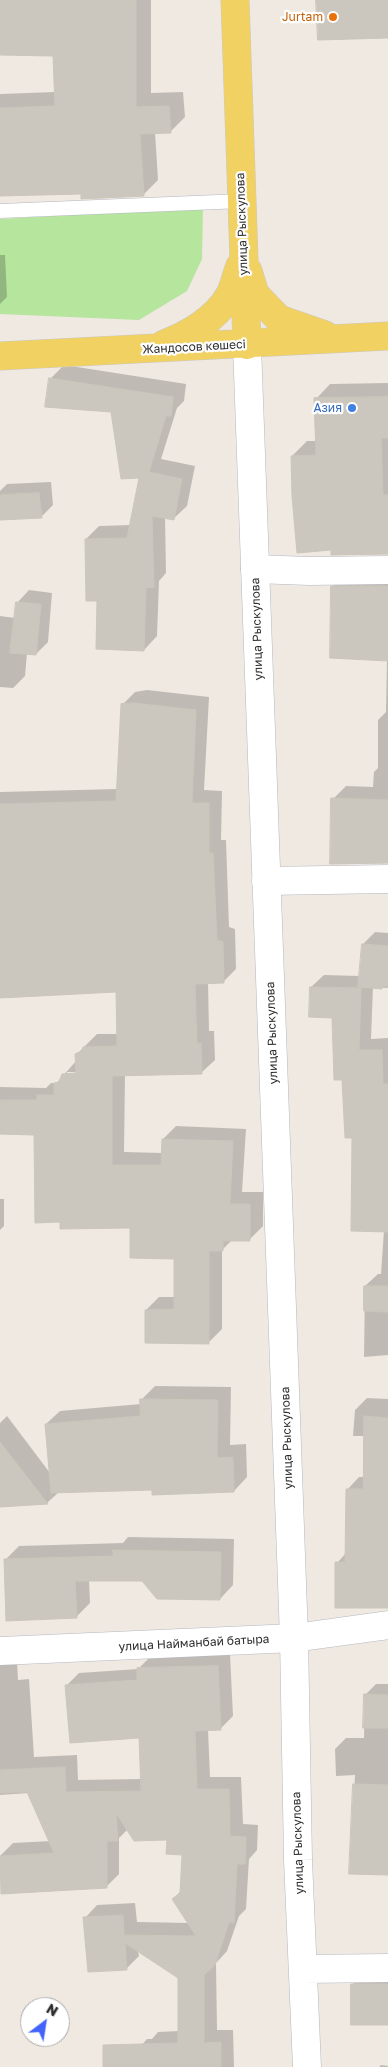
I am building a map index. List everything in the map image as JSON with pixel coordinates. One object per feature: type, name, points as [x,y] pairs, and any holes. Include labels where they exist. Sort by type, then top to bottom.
[{"type":"main road","name":"улица Рыскулова","points":[[235,0],[246,345]]},
{"type":"main road","points":[[243,255],[255,294],[279,319],[340,339]]},
{"type":"main road","points":[[151,349],[186,336],[208,320],[230,296],[243,255]]},
{"type":"main road","name":"Жандосов көшесі","points":[[0,356],[246,345],[388,336]]},
{"type":"street","name":"улица Рыскулова","points":[[246,345],[294,1638],[298,1860],[306,2067]]},
{"type":"street","points":[[255,569],[388,570]]},
{"type":"street","points":[[266,881],[388,879]]},
{"type":"street","name":"улица Найманбай батыра","points":[[0,1651],[294,1638],[388,1625]]},
{"type":"street","points":[[302,1969],[388,1968]]},
{"type":"lane","points":[[0,211],[242,201]]},
{"type":"green space","points":[[203,207],[202,259],[187,291],[139,320],[0,314],[0,219]]},
{"type":"building","points":[[0,0],[136,0],[136,107],[169,106],[171,133],[140,134],[144,196],[81,199],[81,194],[0,196],[0,108],[55,106],[53,56],[0,55]]},
{"type":"building","points":[[316,0],[388,0],[388,38],[318,40]]},
{"type":"building","points":[[49,378],[173,397],[171,416],[166,416],[149,472],[182,479],[174,520],[152,516],[154,587],[146,588],[144,651],[96,649],[97,601],[86,601],[85,539],[127,538],[139,478],[121,479],[111,412],[45,407]]},
{"type":"building","points":[[388,397],[388,438],[381,438],[383,495],[388,495],[388,554],[331,555],[331,550],[297,553],[291,456],[316,455],[314,398]]},
{"type":"building","points":[[39,493],[42,518],[0,520],[0,495]]},
{"type":"building","points":[[331,586],[388,586],[388,661],[330,658]]},
{"type":"building","points":[[16,602],[41,604],[36,655],[10,653]]},
{"type":"building","points":[[134,703],[196,710],[192,803],[209,803],[209,853],[213,853],[217,940],[223,942],[224,983],[195,984],[197,1044],[201,1043],[202,1074],[112,1076],[112,1165],[161,1165],[162,1139],[233,1141],[230,1204],[250,1204],[250,1241],[223,1241],[223,1251],[209,1251],[209,1344],[145,1343],[145,1310],[174,1309],[174,1259],[130,1258],[130,1228],[60,1229],[60,1222],[35,1223],[34,1135],[0,1134],[0,1100],[37,1100],[37,1095],[54,1095],[54,1083],[59,1082],[62,1074],[76,1073],[75,1054],[82,1051],[83,1047],[117,1046],[116,992],[0,998],[0,804],[116,801],[121,704]]},
{"type":"building","points":[[331,798],[388,800],[388,863],[330,864]]},
{"type":"building","points":[[362,944],[388,946],[388,986],[382,986],[382,989],[358,987]]},
{"type":"building","points":[[310,987],[361,988],[359,1050],[382,1050],[383,1084],[388,1084],[388,1232],[351,1231],[352,1138],[345,1138],[342,1080],[334,1080],[332,1018],[309,1017]]},
{"type":"building","points":[[364,1286],[388,1286],[388,1312],[364,1311]]},
{"type":"building","points":[[140,1399],[218,1400],[217,1458],[233,1457],[234,1492],[152,1495],[152,1490],[51,1493],[45,1424],[140,1416]]},
{"type":"building","points":[[364,1416],[388,1418],[388,1608],[335,1608],[335,1562],[345,1562],[346,1489],[363,1489]]},
{"type":"building","points":[[0,1442],[48,1504],[0,1507]]},
{"type":"building","points":[[113,1550],[221,1552],[220,1600],[157,1599],[142,1581],[75,1581],[77,1618],[6,1621],[4,1559],[113,1556]]},
{"type":"building","points":[[218,1666],[221,1730],[195,1731],[197,1789],[229,1789],[230,1836],[246,1837],[245,1864],[237,1864],[234,1923],[229,1922],[215,1965],[204,1975],[204,2043],[221,2042],[221,2067],[103,2067],[103,2045],[178,2043],[178,1978],[125,1943],[127,1970],[88,1972],[83,1917],[123,1915],[124,1935],[196,1936],[172,1899],[180,1893],[182,1855],[166,1854],[167,1840],[134,1841],[116,1813],[118,1841],[107,1841],[107,1888],[1,1894],[0,1856],[54,1853],[27,1792],[0,1793],[0,1770],[65,1767],[66,1792],[141,1791],[139,1738],[70,1743],[65,1685],[137,1680],[137,1668]]},
{"type":"building","points":[[364,1694],[388,1695],[388,1728],[363,1728]]},
{"type":"building","points":[[353,1784],[388,1785],[388,1875],[349,1874]]},
{"type":"building","points":[[351,1984],[388,1984],[388,2025],[351,2025]]},
{"type":"place","name":"Jurtam","points":[[333,17]]},
{"type":"place","name":"Азия","points":[[352,408]]}]
